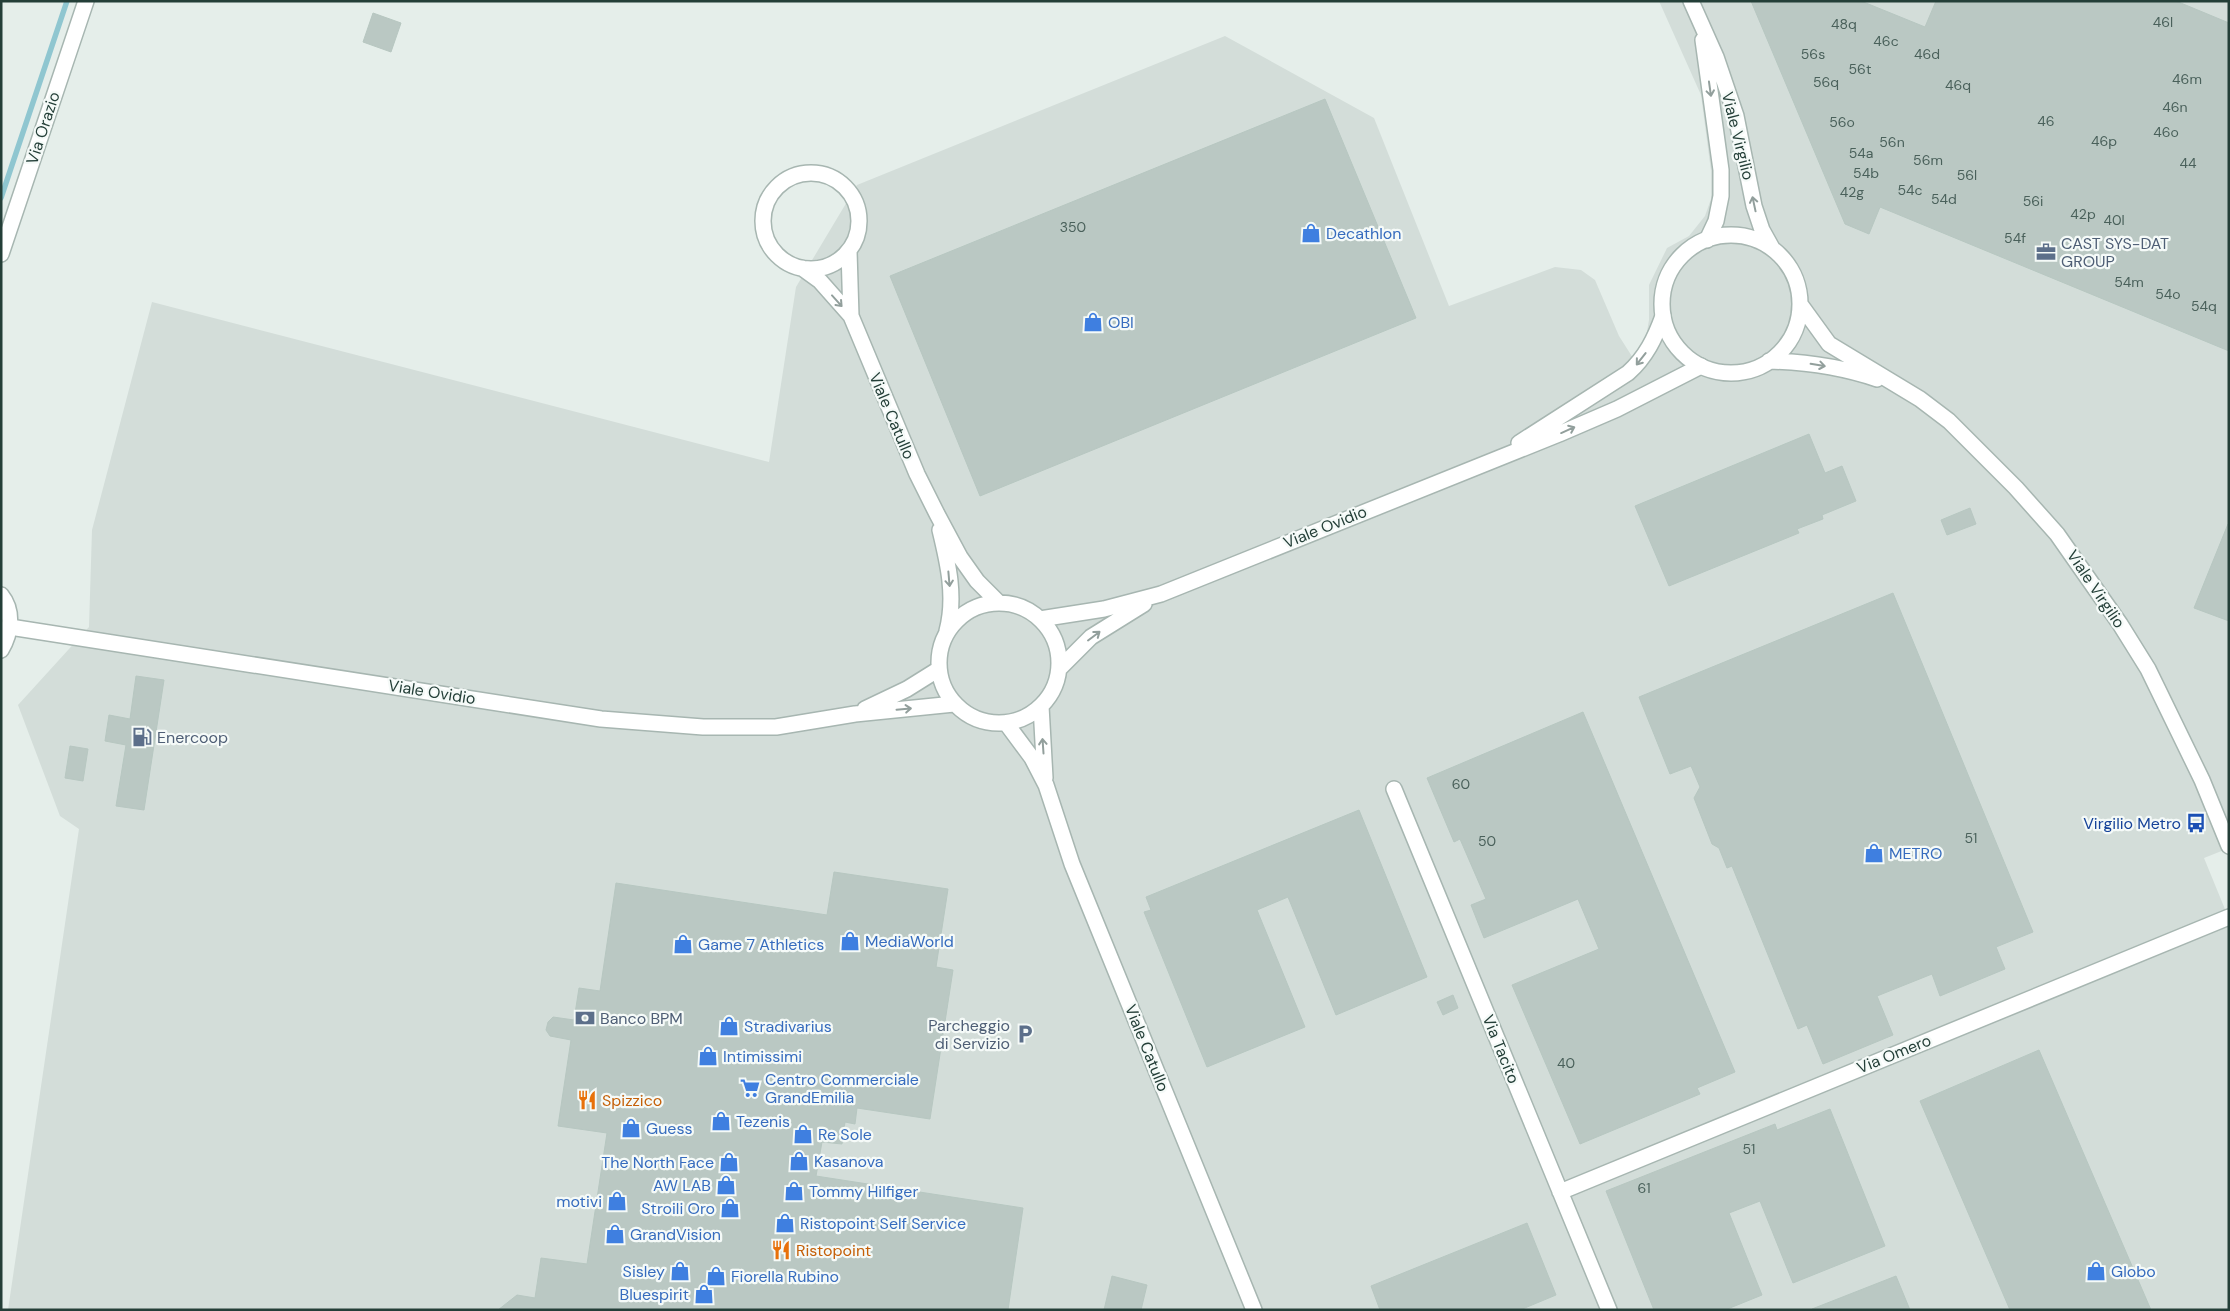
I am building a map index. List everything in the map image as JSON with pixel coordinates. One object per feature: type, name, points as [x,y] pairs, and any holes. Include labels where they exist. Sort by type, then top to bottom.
[{"type":"street","name":"Via Orazio","points":[[1,254],[86,1]]},
{"type":"street","name":"Viale Virgilio","points":[[1691,1],[1716,57],[1736,116],[1757,220],[1772,249]]},
{"type":"street","name":"Viale Virgilio","points":[[1700,24],[1721,170],[1716,221],[1706,240]]},
{"type":"street","name":"Viale Catullo","points":[[802,268],[815,269],[828,266],[839,260],[854,242],[859,221],[855,200],[848,190],[839,181],[816,173],[792,176],[772,191],[766,202],[763,214],[763,226],[771,249],[780,258],[802,268],[820,281],[851,316],[913,465],[937,514],[966,565],[977,580],[1000,603]]},
{"type":"street","points":[[1729,235],[1740,236],[1752,238],[1772,249],[1784,260],[1793,273],[1798,288],[1800,304],[1798,321],[1792,337],[1769,362],[1753,369],[1736,373],[1718,371],[1701,366],[1676,346],[1663,316],[1663,292],[1671,271],[1686,252],[1706,240],[1729,235]]},
{"type":"street","name":"Viale Catullo","points":[[849,250],[851,316]]},
{"type":"street","name":"Viale Virgilio","points":[[1800,304],[1829,344],[1920,399],[1949,421],[2016,488],[2057,534],[2120,624],[2148,669],[2202,780],[2229,846]]},
{"type":"street","name":"Viale Ovidio","points":[[1490,461],[1628,373],[1638,364],[1655,339],[1663,316]]},
{"type":"street","name":"Viale Virgilio","points":[[1769,362],[1799,362],[1830,367],[1895,384]]},
{"type":"street","name":"Viale Ovidio","points":[[1040,619],[1104,609],[1161,594],[1617,409],[1701,366]]},
{"type":"street","name":"Viale Catullo","points":[[937,514],[948,565],[952,612],[947,632]]},
{"type":"street","name":"Viale Ovidio","points":[[1059,669],[1091,637],[1161,594]]},
{"type":"street","points":[[1,595],[9,613],[10,628],[1,650]]},
{"type":"street","points":[[1000,603],[1028,610],[1040,619],[1052,633],[1058,651],[1059,669],[1053,689],[1041,706],[1025,718],[1006,723],[987,722],[969,716],[954,704],[944,688],[939,669],[940,650],[947,632],[957,620],[970,610],[984,605],[1000,603]]},
{"type":"street","name":"Viale Ovidio","points":[[10,628],[601,719],[703,727],[747,728],[954,704]]},
{"type":"street","name":"Viale Ovidio","points":[[855,714],[907,689],[939,669]]},
{"type":"street","name":"Viale Catullo","points":[[1041,706],[1046,785]]},
{"type":"street","name":"Viale Catullo","points":[[1006,723],[1032,758],[1046,785],[1072,864],[1254,1310]]},
{"type":"street","name":"Via Tacito","points":[[1394,789],[1609,1310]]},
{"type":"street","name":"Via Omero","points":[[1560,1192],[2229,917]]},
{"type":"shaded area","points":[[1659,1],[2229,1],[2229,848],[2204,858],[2229,919],[2229,1310],[8,1310],[79,829],[60,816],[18,705],[89,627],[92,530],[152,302],[769,462],[796,287],[857,185],[1225,36],[1374,118],[1449,306],[1555,267],[1581,270],[1595,280],[1619,336],[1633,358],[1645,343],[1649,320],[1649,285],[1667,248],[1689,236],[1705,216],[1711,199],[1711,171],[1701,95]]},
{"type":"building","points":[[1751,1],[1861,1],[1925,27],[1936,1],[2176,1],[2229,23],[2229,351],[1880,207],[1869,234],[1845,224]]},
{"type":"building","points":[[373,13],[401,23],[391,52],[363,42]]},
{"type":"building","name":"OBI","points":[[1325,99],[1416,318],[980,496],[890,276]]},
{"type":"building","points":[[1809,434],[1825,473],[1842,466],[1856,501],[1822,515],[1823,519],[1797,529],[1799,533],[1669,586],[1635,506]]},
{"type":"building","points":[[1970,508],[1976,524],[1947,535],[1941,520]]},
{"type":"building","points":[[2229,524],[2229,621],[2194,608]]},
{"type":"building","name":"METRO","points":[[1893,593],[2033,932],[1996,947],[2005,969],[1940,996],[1932,974],[1877,996],[1893,1035],[1823,1064],[1807,1025],[1798,1029],[1732,866],[1727,868],[1719,848],[1712,844],[1694,798],[1700,787],[1691,766],[1670,774],[1639,697]]},
{"type":"building","points":[[136,676],[164,680],[144,810],[116,806],[126,745],[105,741],[109,715],[130,719]]},
{"type":"building","points":[[1583,712],[1735,1072],[1697,1088],[1700,1094],[1580,1144],[1512,985],[1599,949],[1578,899],[1484,938],[1471,905],[1486,899],[1460,839],[1454,842],[1427,778]]},
{"type":"building","points":[[70,746],[88,749],[83,781],[65,778]]},
{"type":"building","points":[[1359,810],[1427,977],[1336,1015],[1288,897],[1257,910],[1305,1027],[1207,1067],[1144,912],[1151,910],[1146,897]]},
{"type":"building","name":"Centro Commerciale GrandEmilia","points":[[834,872],[948,889],[936,967],[953,970],[930,1119],[857,1108],[855,1124],[845,1122],[842,1144],[822,1142],[816,1176],[1023,1208],[1008,1310],[498,1310],[517,1295],[535,1298],[541,1258],[587,1264],[607,1133],[558,1126],[571,1040],[550,1036],[546,1030],[548,1022],[553,1017],[574,1020],[579,988],[600,991],[616,883],[827,915]]},
{"type":"building","points":[[1453,995],[1458,1008],[1443,1015],[1437,1002]]},
{"type":"building","points":[[2039,1050],[2151,1310],[2010,1310],[1920,1101]]},
{"type":"building","points":[[1830,1109],[1885,1246],[1793,1283],[1760,1201],[1729,1213],[1762,1295],[1725,1310],[1654,1310],[1606,1191],[1775,1124],[1777,1130]]},
{"type":"building","points":[[1527,1223],[1556,1295],[1520,1310],[1380,1310],[1371,1286]]},
{"type":"building","points":[[1112,1276],[1147,1285],[1141,1310],[1104,1310]]},
{"type":"building","points":[[1896,1276],[1910,1310],[1812,1310],[1812,1309]]},
{"type":"waterway","points":[[1,198],[67,1]]},
{"type":"place","name":"Decathlon","points":[[1311,233]]},
{"type":"place","name":"CAST SYS-DAT GROUP","points":[[2046,252]]},
{"type":"place","name":"OBI","points":[[1093,322]]},
{"type":"place","name":"Enercoop","points":[[142,737]]},
{"type":"place","name":"Virgilio Metro","points":[[2196,823]]},
{"type":"place","name":"METRO","points":[[1874,853]]},
{"type":"place","name":"MediaWorld","points":[[850,941]]},
{"type":"place","name":"Game 7 Athletics","points":[[683,944]]},
{"type":"place","name":"Banco BPM","points":[[585,1018]]},
{"type":"place","name":"Stradivarius","points":[[729,1026]]},
{"type":"place","name":"Parcheggio di Servizio","points":[[1025,1034]]},
{"type":"place","name":"Intimissimi","points":[[708,1056]]},
{"type":"place","name":"Centro Commerciale GrandEmilia","points":[[750,1088]]},
{"type":"place","name":"Spizzico","points":[[587,1100]]},
{"type":"place","name":"Tezenis","points":[[721,1121]]},
{"type":"place","name":"Guess","points":[[631,1128]]},
{"type":"place","name":"Re Sole","points":[[803,1134]]},
{"type":"place","name":"Kasanova","points":[[799,1161]]},
{"type":"place","name":"The North Face","points":[[729,1162]]},
{"type":"place","name":"AW LAB","points":[[726,1185]]},
{"type":"place","name":"Tommy Hilfiger","points":[[794,1191]]},
{"type":"place","name":"motivi","points":[[617,1201]]},
{"type":"place","name":"Stroili Oro","points":[[730,1208]]},
{"type":"place","name":"Ristopoint Self Service","points":[[785,1223]]},
{"type":"place","name":"GrandVision","points":[[615,1234]]},
{"type":"place","name":"Ristopoint","points":[[781,1250]]},
{"type":"place","name":"Sisley","points":[[680,1271]]},
{"type":"place","name":"Globo","points":[[2096,1271]]},
{"type":"place","name":"Fiorella Rubino","points":[[716,1276]]},
{"type":"place","name":"Bluespirit","points":[[704,1294]]}]
